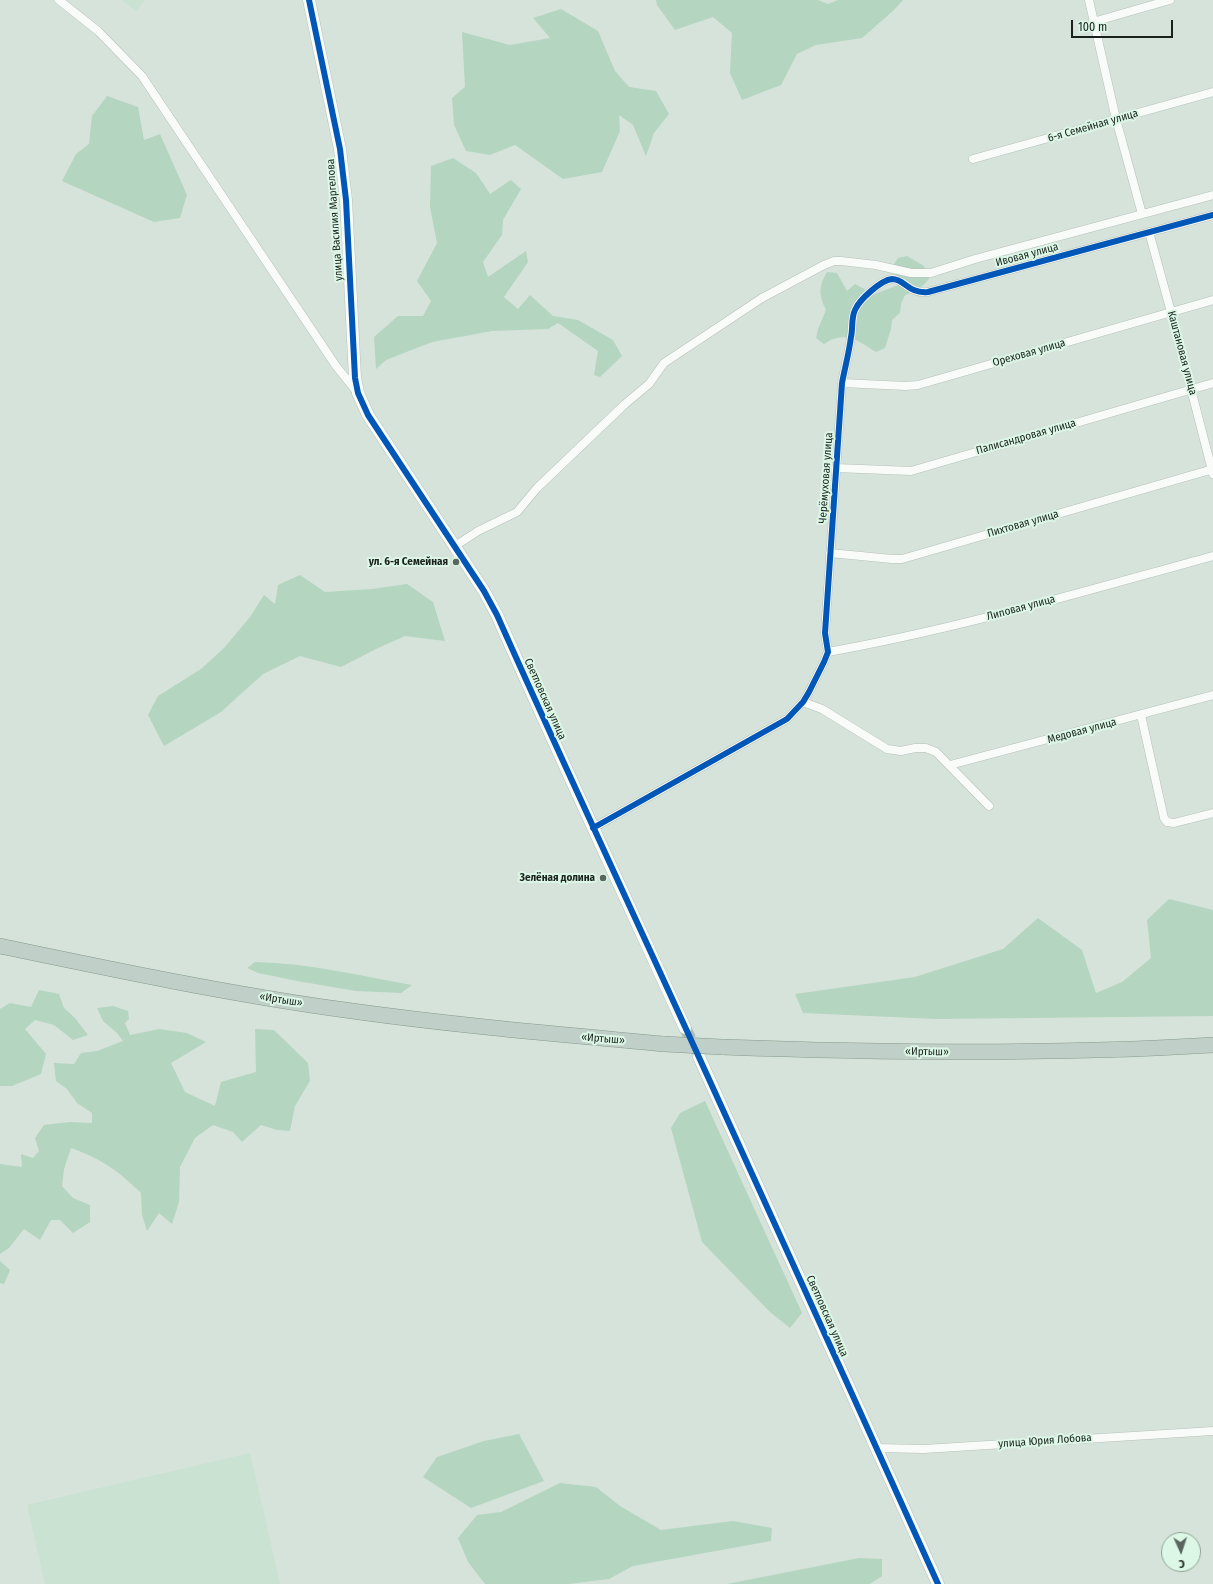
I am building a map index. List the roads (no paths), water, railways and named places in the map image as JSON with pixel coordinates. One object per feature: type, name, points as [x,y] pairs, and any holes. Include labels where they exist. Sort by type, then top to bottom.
[{"type":"highway","name":"«Иртыш»","points":[[0,946],[185,984],[345,1010],[516,1030],[664,1044],[826,1051],[972,1052],[1108,1050],[1213,1045]]},
{"type":"street","points":[[59,0],[98,31],[142,76],[336,366],[358,393]]},
{"type":"street","name":"улица Василия Маргелова","points":[[309,0],[341,157],[346,200],[355,370],[358,393]]},
{"type":"street","points":[[1089,0],[1116,119],[1142,214]]},
{"type":"street","points":[[1093,22],[1170,0]]},
{"type":"street","name":"6-я Семейная улица","points":[[973,159],[1213,92]]},
{"type":"street","name":"Ивовая улица","points":[[455,546],[478,530],[516,512],[543,483],[625,404],[649,384],[664,364],[762,298],[834,261],[862,263],[911,273],[930,273],[974,259],[1213,195]]},
{"type":"street","name":"Ивовая улица","points":[[857,306],[880,283],[886,280],[894,279],[900,281],[919,293],[928,292],[1213,215]]},
{"type":"street","name":"Каштановая улица","points":[[1149,232],[1213,471]]},
{"type":"street","name":"Ореховая улица","points":[[842,383],[906,386],[918,385],[1213,300]]},
{"type":"street","name":"Черёмуховая улица","points":[[828,652],[824,633],[842,383],[851,338],[853,318],[857,306]]},
{"type":"street","name":"Палисандровая улица","points":[[836,468],[911,471],[1213,383]]},
{"type":"street","name":"Светловская улица","points":[[358,393],[368,415],[455,546],[484,591],[497,615],[592,828],[685,1028]]},
{"type":"street","name":"Пихтовая улица","points":[[830,553],[902,559],[1213,471]]},
{"type":"street","name":"Липовая улица","points":[[828,652],[891,641],[968,623],[1213,556]]},
{"type":"street","points":[[592,828],[786,719],[803,702],[817,679],[828,652]]},
{"type":"street","name":"Медовая улица","points":[[950,765],[1213,695]]},
{"type":"street","points":[[803,702],[822,709],[887,749],[901,751],[926,748],[936,752],[990,806]]},
{"type":"street","points":[[1141,715],[1164,818],[1167,822],[1174,823],[1213,813]]},
{"type":"street","name":"Светловская улица","points":[[699,1057],[938,1584]]},
{"type":"street","name":"улица Юрия Лобова","points":[[876,1448],[924,1449],[1213,1431]]},
{"type":"tunnel","points":[[685,1028],[697,1052]]},
{"type":"place","name":"ул. 6-я Семейная","points":[[456,562]]},
{"type":"place","name":"Зелёная долина","points":[[603,878]]}]
